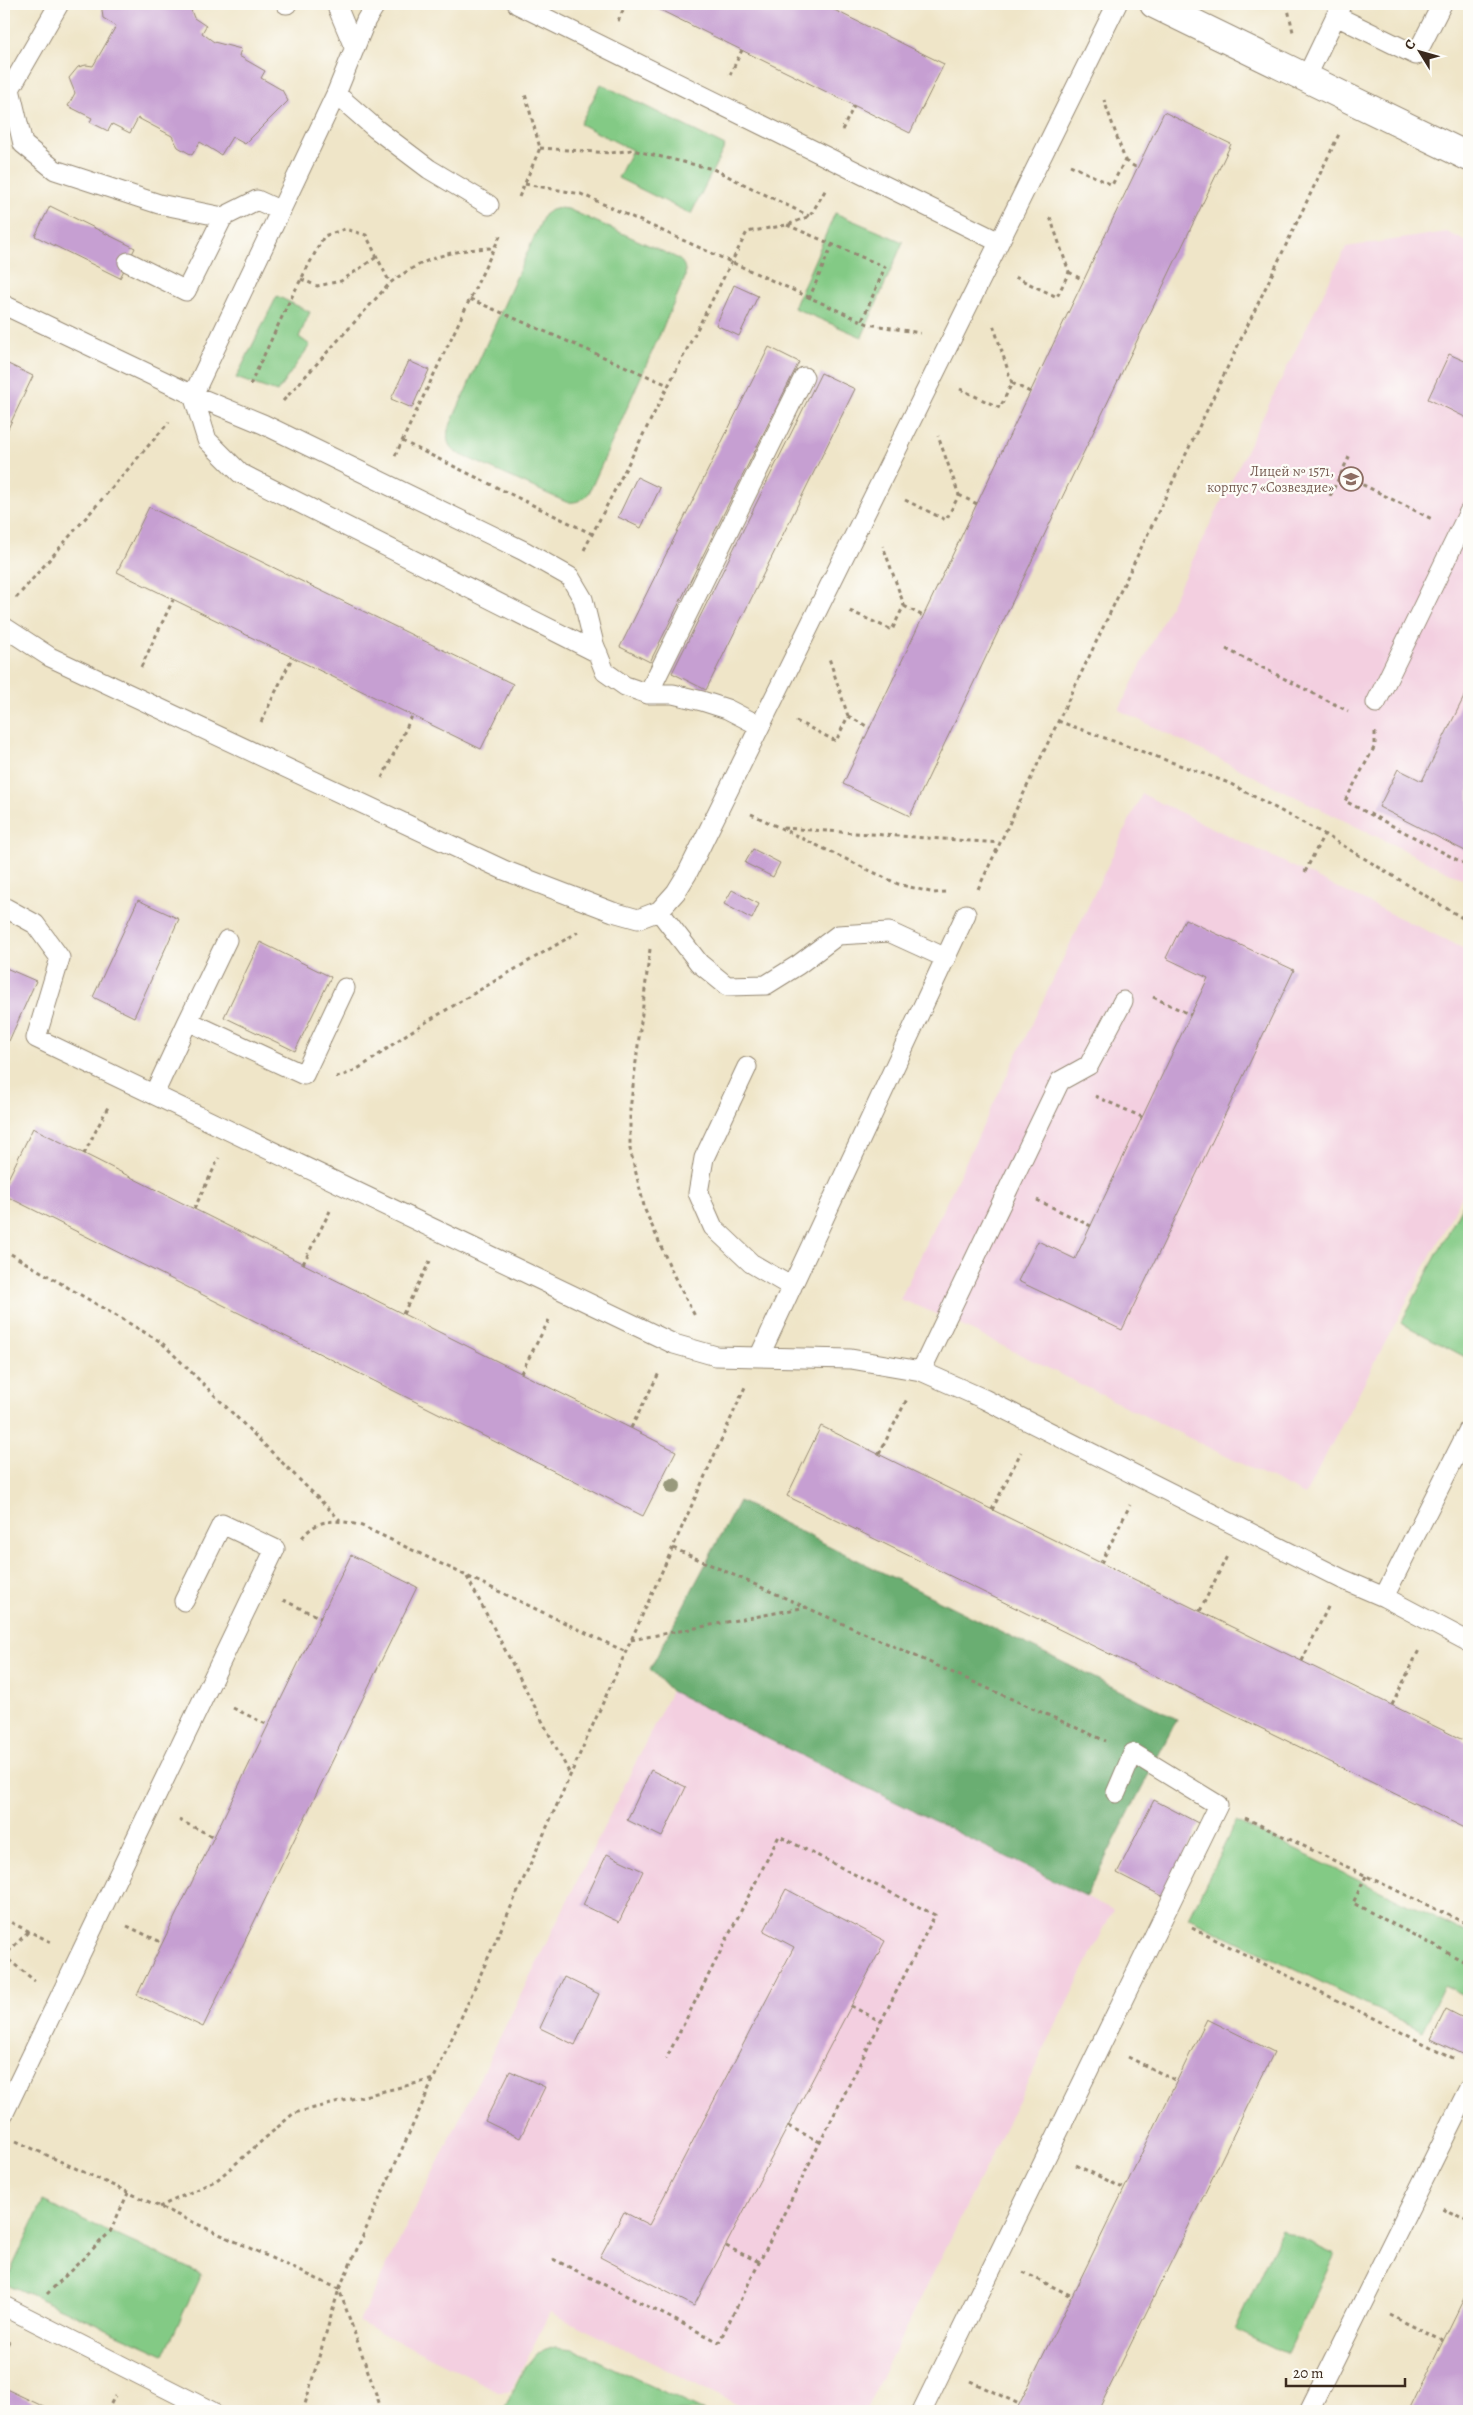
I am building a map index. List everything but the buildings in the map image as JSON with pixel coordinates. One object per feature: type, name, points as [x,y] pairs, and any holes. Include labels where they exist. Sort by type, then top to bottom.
[{"type":"street","points":[[1154,4],[1469,157]]},
{"type":"lane","points":[[59,4],[10,89],[23,144],[56,170],[159,204],[222,217],[257,200],[281,211]]},
{"type":"lane","points":[[336,4],[354,48]]},
{"type":"lane","points":[[376,4],[366,20],[336,94],[193,395],[207,440],[240,473],[598,653]]},
{"type":"lane","points":[[517,4],[999,242]]},
{"type":"lane","points":[[4,627],[50,657],[504,870],[613,912],[638,919],[659,910],[676,892],[687,874],[1042,152],[1117,4]]},
{"type":"lane","points":[[1306,78],[1339,10],[1416,55],[1442,4]]},
{"type":"lane","points":[[336,94],[376,129],[429,169],[489,205]]},
{"type":"lane","points":[[128,262],[186,291],[222,217]]},
{"type":"lane","points":[[4,305],[193,395],[263,424],[382,484],[524,551],[570,577],[583,599],[598,653],[606,672],[625,686],[648,694],[672,694],[702,701],[727,709],[760,726]]},
{"type":"lane","points":[[648,694],[804,377]]},
{"type":"lane","points":[[1376,703],[1469,512]]},
{"type":"lane","points":[[4,907],[35,924],[60,958],[36,1038],[674,1344],[716,1356],[852,1359],[921,1371],[1034,1424],[1342,1578],[1384,1597],[1469,1642]]},
{"type":"lane","points":[[659,910],[699,963],[727,986],[766,985],[798,965],[838,935],[889,932],[946,958]]},
{"type":"lane","points":[[759,1357],[966,914]]},
{"type":"lane","points":[[154,1094],[227,940]]},
{"type":"lane","points":[[188,1021],[304,1075],[345,988]]},
{"type":"lane","points":[[921,1371],[1060,1081],[1089,1065],[1123,1001]]},
{"type":"lane","points":[[747,1067],[704,1158],[698,1193],[713,1227],[751,1263],[792,1287]]},
{"type":"lane","points":[[1384,1597],[1469,1429]]},
{"type":"lane","points":[[4,2113],[274,1549],[222,1524],[184,1600]]},
{"type":"lane","points":[[922,2411],[1218,1805],[1133,1754],[1116,1793]]},
{"type":"lane","points":[[1309,2411],[1469,2088]]},
{"type":"lane","points":[[4,2306],[211,2411]]},
{"type":"path","points":[[1287,4],[1294,39]]},
{"type":"path","points":[[1089,58],[1125,160],[1137,168]]},
{"type":"path","points":[[517,200],[540,148],[524,94]]},
{"type":"path","points":[[966,914],[1354,101]]},
{"type":"path","points":[[540,148],[611,153],[632,150],[713,169],[810,216]]},
{"type":"path","points":[[1042,152],[1112,185],[1125,160]]},
{"type":"path","points":[[570,577],[747,232],[787,225],[810,216],[840,164]]},
{"type":"path","points":[[1034,170],[1069,272],[1083,280]]},
{"type":"path","points":[[525,184],[580,194],[809,299],[862,321],[950,339]]},
{"type":"path","points":[[787,225],[885,267],[862,321]]},
{"type":"path","points":[[251,383],[324,236],[345,229],[366,235],[390,283]]},
{"type":"path","points":[[382,484],[502,232]]},
{"type":"path","points":[[809,299],[832,245]]},
{"type":"path","points":[[263,424],[390,283],[406,272],[442,255],[465,249],[494,248]]},
{"type":"path","points":[[301,279],[317,286],[341,282],[378,256]]},
{"type":"path","points":[[988,264],[1057,297],[1069,272]]},
{"type":"path","points":[[932,376],[1000,408],[1012,383],[978,282]]},
{"type":"path","points":[[470,299],[668,385]]},
{"type":"path","points":[[1012,383],[1030,392]]},
{"type":"path","points":[[924,393],[959,495],[977,504]]},
{"type":"path","points":[[10,604],[193,395]]},
{"type":"path","points":[[402,441],[592,534]]},
{"type":"path","points":[[1330,496],[1350,455]]},
{"type":"path","points":[[1341,474],[1459,533]]},
{"type":"path","points":[[878,487],[946,520],[959,495]]},
{"type":"path","points":[[869,504],[904,606],[923,616]]},
{"type":"path","points":[[127,694],[174,600]]},
{"type":"path","points":[[819,606],[892,630],[904,606]]},
{"type":"path","points":[[768,708],[836,741],[848,716],[819,606]]},
{"type":"path","points":[[1226,649],[1375,725]]},
{"type":"path","points":[[247,750],[292,658]]},
{"type":"path","points":[[1376,703],[1375,746],[1345,801],[1469,866]]},
{"type":"path","points":[[368,807],[412,716]]},
{"type":"path","points":[[848,716],[870,728]]},
{"type":"path","points":[[1058,720],[1229,783],[1324,834],[1469,922]]},
{"type":"path","points":[[723,800],[898,884],[934,893],[952,891]]},
{"type":"path","points":[[780,827],[1000,843]]},
{"type":"path","points":[[1305,872],[1324,834]]},
{"type":"path","points":[[969,889],[978,888]]},
{"type":"path","points":[[659,910],[648,956],[630,1110],[630,1149],[645,1210],[674,1276],[716,1356]]},
{"type":"path","points":[[304,1075],[322,1080],[348,1075],[457,1003],[613,912]]},
{"type":"path","points":[[84,1154],[122,1079]]},
{"type":"path","points":[[1060,1081],[1142,1117]]},
{"type":"path","points":[[194,1209],[232,1132]]},
{"type":"path","points":[[303,1264],[342,1185]]},
{"type":"path","points":[[1009,1187],[1091,1226]]},
{"type":"path","points":[[403,1314],[444,1233]]},
{"type":"path","points":[[4,1250],[161,1342],[340,1520]]},
{"type":"path","points":[[521,1373],[564,1291]]},
{"type":"path","points":[[631,1428],[674,1344]]},
{"type":"path","points":[[303,2411],[338,2289],[759,1357]]},
{"type":"path","points":[[878,1454],[921,1371]]},
{"type":"path","points":[[992,1510],[1034,1424]]},
{"type":"path","points":[[1101,1563],[1142,1479]]},
{"type":"path","points":[[274,1549],[299,1541],[311,1526],[340,1520],[362,1526],[626,1652]]},
{"type":"path","points":[[1200,1611],[1241,1528]]},
{"type":"path","points":[[674,1548],[1133,1754]]},
{"type":"path","points":[[466,1576],[571,1776]]},
{"type":"path","points":[[1302,1661],[1342,1578]]},
{"type":"path","points":[[256,1587],[320,1618]]},
{"type":"path","points":[[631,1640],[808,1607]]},
{"type":"path","points":[[1392,1705],[1432,1623]]},
{"type":"path","points":[[205,1695],[268,1726]]},
{"type":"path","points":[[1218,1805],[1469,1925]]},
{"type":"path","points":[[151,1806],[214,1837]]},
{"type":"path","points":[[553,2259],[719,2342],[935,1916],[778,1836],[666,2059]]},
{"type":"path","points":[[1366,1876],[1352,1903],[1469,1964]]},
{"type":"path","points":[[100,1912],[163,1943]]},
{"type":"path","points":[[1164,1915],[1460,2062]]},
{"type":"path","points":[[4,1920],[80,1955]]},
{"type":"path","points":[[28,1932],[4,1956],[58,2001]]},
{"type":"path","points":[[851,2006],[882,2022]]},
{"type":"path","points":[[1101,2044],[1177,2080]]},
{"type":"path","points":[[159,2207],[217,2180],[294,2113],[434,2078]]},
{"type":"path","points":[[788,2126],[820,2142]]},
{"type":"path","points":[[13,2140],[338,2289],[382,2411]]},
{"type":"path","points":[[1049,2152],[1125,2189]]},
{"type":"path","points":[[42,2299],[110,2232],[128,2193]]},
{"type":"path","points":[[726,2246],[759,2262]]},
{"type":"path","points":[[996,2259],[1072,2296]]},
{"type":"path","points":[[1363,2302],[1443,2341]]},
{"type":"path","points":[[944,2368],[1019,2404]]},
{"type":"shaded area","name":"Лицей № 1571, корпус 7 «Созвездие»","points":[[1447,232],[1469,243],[1469,882],[1119,710],[1346,247]]},
{"type":"shaded area","points":[[1142,794],[1469,951],[1469,1183],[1305,1495],[946,1318],[900,1299]]},
{"type":"shaded area","points":[[671,1691],[1113,1910],[865,2411],[750,2411],[550,2312],[511,2391],[498,2391],[359,2322]]},
{"type":"green space","points":[[601,84],[725,146],[691,214],[618,178],[632,150],[580,124]]},
{"type":"green space","points":[[559,208],[568,209],[675,257],[684,265],[685,271],[685,278],[589,493],[581,500],[573,502],[566,502],[459,454],[451,447],[447,438],[448,430],[544,215],[551,210]]},
{"type":"green space","points":[[835,213],[903,242],[862,337],[794,308]]},
{"type":"green space","points":[[277,296],[310,312],[299,337],[310,345],[277,392],[236,378]]},
{"type":"green space","points":[[1469,1193],[1469,1359],[1401,1323]]},
{"type":"green space","points":[[739,1501],[1177,1719],[1086,1896],[671,1691],[650,1669]]},
{"type":"green space","points":[[1236,1821],[1469,1934],[1469,1985],[1464,1995],[1444,1985],[1422,2031],[1189,1918]]},
{"type":"green space","points":[[43,2201],[201,2274],[164,2355],[5,2283]]},
{"type":"green space","points":[[1282,2229],[1335,2254],[1287,2355],[1235,2330]]},
{"type":"green space","points":[[555,2347],[574,2349],[704,2411],[503,2411],[525,2367],[537,2353]]},
{"type":"place","name":"Лицей № 1571, корпус 7 «Созвездие»","points":[[1351,479]]}]
